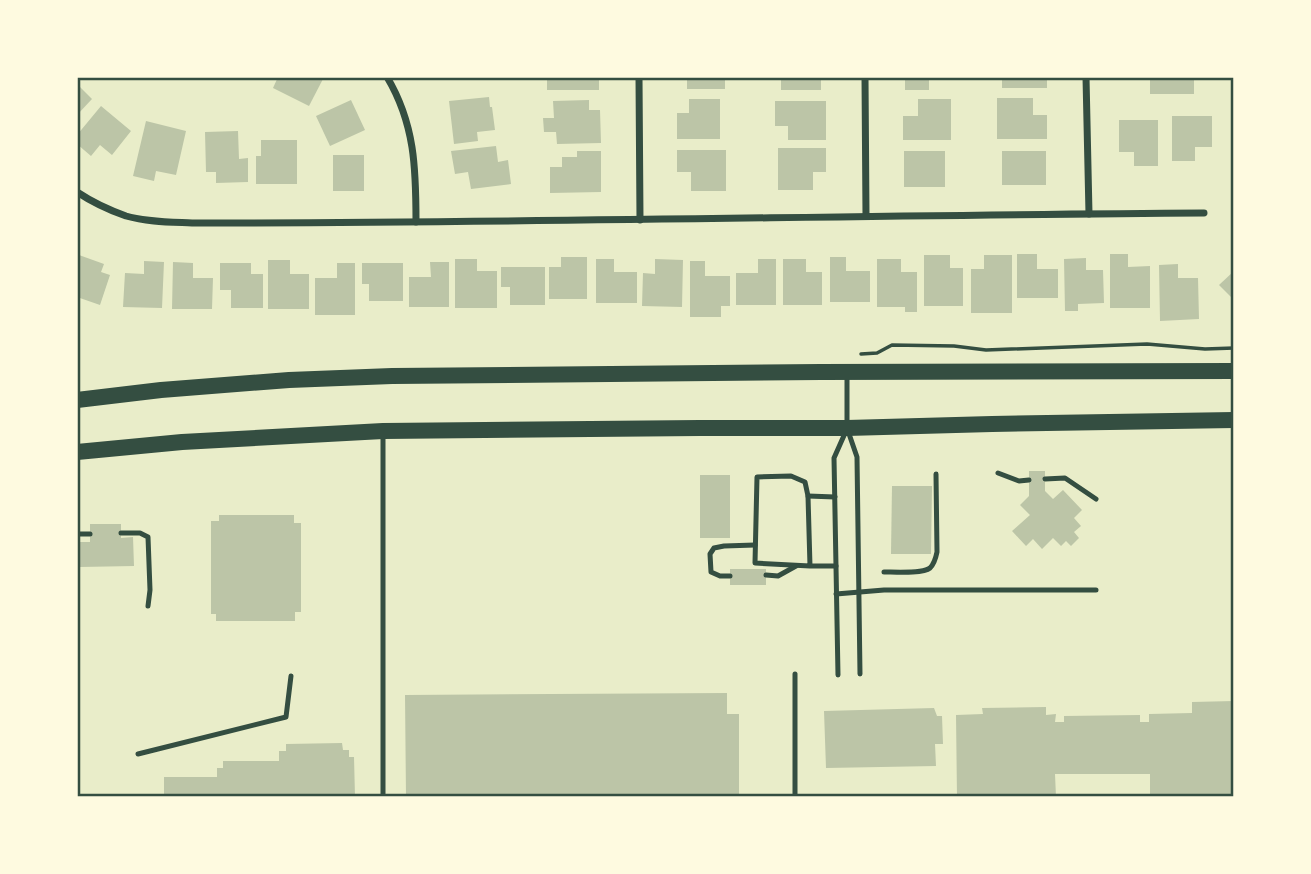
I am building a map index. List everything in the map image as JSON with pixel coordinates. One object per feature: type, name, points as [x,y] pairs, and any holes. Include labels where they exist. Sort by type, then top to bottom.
[{"type":"main road","points":[[77,400],[161,390],[345,377],[1234,371]]},
{"type":"main road","points":[[77,452],[182,442],[383,431],[847,428],[1234,420]]},
{"type":"street","points":[[387,77],[407,120],[413,148],[416,222]]},
{"type":"street","points":[[639,77],[640,220]]},
{"type":"street","points":[[864,77],[866,216]]},
{"type":"street","points":[[1086,77],[1089,214]]},
{"type":"street","points":[[77,192],[93,202],[128,216],[192,223],[1204,213]]},
{"type":"lane","points":[[847,372],[847,428],[857,457],[860,674]]},
{"type":"lane","points":[[838,675],[834,458],[847,428]]},
{"type":"lane","points":[[383,431],[383,797]]},
{"type":"lane","points":[[998,473],[1019,481],[1029,480]]},
{"type":"lane","points":[[884,572],[922,571],[930,568],[935,560],[936,474]]},
{"type":"lane","points":[[810,566],[808,496],[805,482],[791,476],[757,477],[755,563],[810,566],[836,566]]},
{"type":"lane","points":[[1045,479],[1065,478],[1096,499]]},
{"type":"lane","points":[[808,496],[835,497]]},
{"type":"lane","points":[[121,533],[141,533],[148,537],[148,606]]},
{"type":"lane","points":[[77,534],[90,534]]},
{"type":"lane","points":[[730,576],[711,572],[710,554],[714,548],[755,545]]},
{"type":"lane","points":[[766,575],[778,576],[797,565]]},
{"type":"lane","points":[[836,594],[884,590],[1096,590]]},
{"type":"lane","points":[[795,674],[795,797]]},
{"type":"lane","points":[[138,754],[286,717],[292,676]]},
{"type":"path","points":[[855,354],[877,354],[892,345],[954,345],[986,350],[1147,344],[1205,349],[1234,348]]},
{"type":"building","points":[[278,77],[324,77],[309,106],[273,88]]},
{"type":"building","points":[[547,77],[599,77],[599,90],[547,90]]},
{"type":"building","points":[[687,77],[725,77],[725,89],[687,89]]},
{"type":"building","points":[[781,77],[821,77],[821,90],[781,90]]},
{"type":"building","points":[[905,77],[929,77],[929,90],[905,90]]},
{"type":"building","points":[[1002,77],[1047,77],[1047,88],[1002,88]]},
{"type":"building","points":[[1137,77],[1194,77],[1194,94],[1150,94],[1150,80],[1137,80]]},
{"type":"building","points":[[77,84],[92,99],[77,115]]},
{"type":"building","points":[[489,97],[495,130],[477,132],[478,141],[454,144],[449,101]]},
{"type":"building","points":[[997,98],[1033,98],[1033,115],[1047,115],[1047,139],[997,139]]},
{"type":"building","points":[[689,99],[720,99],[720,139],[677,139],[677,113],[689,113]]},
{"type":"building","points":[[918,99],[951,99],[951,140],[903,140],[903,116],[918,116]]},
{"type":"building","points":[[351,100],[365,130],[330,146],[316,116]]},
{"type":"building","points":[[589,100],[589,110],[600,110],[601,143],[557,144],[556,132],[544,132],[543,118],[554,118],[553,101]]},
{"type":"building","points":[[775,101],[826,101],[826,140],[788,140],[788,126],[775,126]]},
{"type":"building","points":[[101,106],[131,131],[112,155],[100,145],[91,156],[77,144],[77,135]]},
{"type":"building","points":[[1172,116],[1212,116],[1212,147],[1195,147],[1195,161],[1172,161]]},
{"type":"building","points":[[1119,120],[1158,120],[1158,166],[1134,166],[1134,152],[1119,152]]},
{"type":"building","points":[[146,121],[186,131],[176,175],[156,171],[154,181],[133,176]]},
{"type":"building","points":[[238,131],[239,159],[248,158],[248,182],[216,183],[216,172],[206,172],[205,132]]},
{"type":"building","points":[[261,140],[297,140],[297,184],[256,184],[256,156],[261,156]]},
{"type":"building","points":[[496,146],[498,162],[508,160],[511,184],[471,189],[468,172],[455,174],[451,151]]},
{"type":"building","points":[[778,148],[826,148],[826,172],[813,172],[813,190],[778,190]]},
{"type":"building","points":[[677,150],[726,150],[726,191],[691,191],[691,172],[677,172]]},
{"type":"building","points":[[577,151],[601,151],[601,192],[550,193],[550,167],[562,167],[562,157],[577,157]]},
{"type":"building","points":[[904,151],[945,151],[945,187],[904,187]]},
{"type":"building","points":[[1002,151],[1046,151],[1046,185],[1002,185]]},
{"type":"building","points":[[333,155],[364,155],[364,191],[333,191]]},
{"type":"building","points":[[1017,254],[1037,254],[1037,269],[1058,269],[1058,298],[1017,298]]},
{"type":"building","points":[[1110,254],[1128,254],[1128,267],[1150,266],[1150,308],[1110,308]]},
{"type":"building","points":[[79,255],[104,264],[101,272],[110,275],[100,305],[77,297]]},
{"type":"building","points":[[924,255],[950,255],[950,268],[963,268],[963,306],[924,306]]},
{"type":"building","points":[[984,255],[1012,255],[1012,313],[971,313],[971,269],[984,269]]},
{"type":"building","points":[[561,257],[587,257],[587,299],[549,299],[549,267],[561,267]]},
{"type":"building","points":[[830,257],[846,257],[846,271],[870,271],[870,302],[830,302]]},
{"type":"building","points":[[1086,258],[1086,270],[1103,270],[1104,303],[1078,304],[1078,311],[1065,311],[1064,259]]},
{"type":"building","points":[[455,259],[477,259],[477,271],[497,271],[497,308],[455,308]]},
{"type":"building","points":[[596,259],[614,259],[614,272],[637,272],[637,303],[596,303]]},
{"type":"building","points":[[655,259],[683,260],[682,307],[642,306],[643,273],[655,274]]},
{"type":"building","points":[[758,259],[776,259],[776,305],[736,305],[736,273],[758,273]]},
{"type":"building","points":[[783,259],[806,259],[806,272],[822,272],[822,305],[783,305]]},
{"type":"building","points":[[877,259],[901,259],[901,272],[917,272],[917,312],[905,312],[905,307],[877,307]]},
{"type":"building","points":[[268,260],[290,260],[290,274],[309,274],[309,309],[268,309]]},
{"type":"building","points":[[144,261],[164,262],[162,308],[123,307],[125,273],[144,274]]},
{"type":"building","points":[[690,261],[705,261],[705,276],[730,276],[730,306],[721,306],[721,317],[690,317]]},
{"type":"building","points":[[173,262],[193,263],[193,278],[213,278],[212,309],[172,309]]},
{"type":"building","points":[[430,262],[449,262],[449,307],[409,307],[409,277],[431,277]]},
{"type":"building","points":[[220,263],[251,263],[251,274],[263,274],[263,308],[231,308],[231,290],[220,290]]},
{"type":"building","points":[[337,263],[355,263],[355,315],[315,315],[315,278],[337,278]]},
{"type":"building","points":[[362,263],[403,263],[403,301],[369,301],[369,284],[362,284]]},
{"type":"building","points":[[1178,264],[1178,278],[1198,278],[1199,319],[1160,321],[1159,265]]},
{"type":"building","points":[[501,267],[545,267],[545,305],[510,305],[510,287],[501,287]]},
{"type":"building","points":[[1234,271],[1234,300],[1219,285]]},
{"type":"building","points":[[1029,471],[1045,471],[1045,491],[1053,499],[1063,490],[1082,510],[1074,518],[1081,526],[1074,532],[1079,538],[1071,546],[1066,541],[1061,546],[1053,538],[1042,549],[1033,539],[1026,546],[1012,531],[1030,515],[1020,505],[1029,496]]},
{"type":"building","points":[[700,475],[730,475],[730,538],[700,538]]},
{"type":"building","points":[[892,486],[932,486],[931,554],[891,554]]},
{"type":"building","points":[[219,515],[294,515],[294,523],[301,523],[301,612],[295,612],[295,621],[216,621],[216,614],[211,614],[211,521],[219,521]]},
{"type":"building","points":[[90,524],[121,524],[121,538],[133,537],[134,566],[80,567],[79,542],[90,542]]},
{"type":"building","points":[[730,569],[766,569],[766,585],[730,585]]},
{"type":"building","points":[[727,693],[727,714],[739,714],[739,797],[406,797],[405,695]]},
{"type":"building","points":[[1234,701],[1234,797],[1150,797],[1150,774],[1055,774],[1056,797],[957,797],[956,715],[983,714],[982,708],[1046,707],[1046,715],[1056,714],[1055,722],[1064,722],[1064,716],[1140,715],[1140,722],[1149,722],[1149,714],[1192,713],[1192,702]]},
{"type":"building","points":[[934,708],[937,716],[942,716],[943,744],[935,744],[936,766],[826,768],[824,711]]},
{"type":"building","points":[[342,743],[343,750],[349,750],[349,757],[354,757],[355,797],[164,797],[164,777],[217,777],[217,768],[223,768],[223,761],[279,761],[279,751],[286,751],[286,744]]}]
